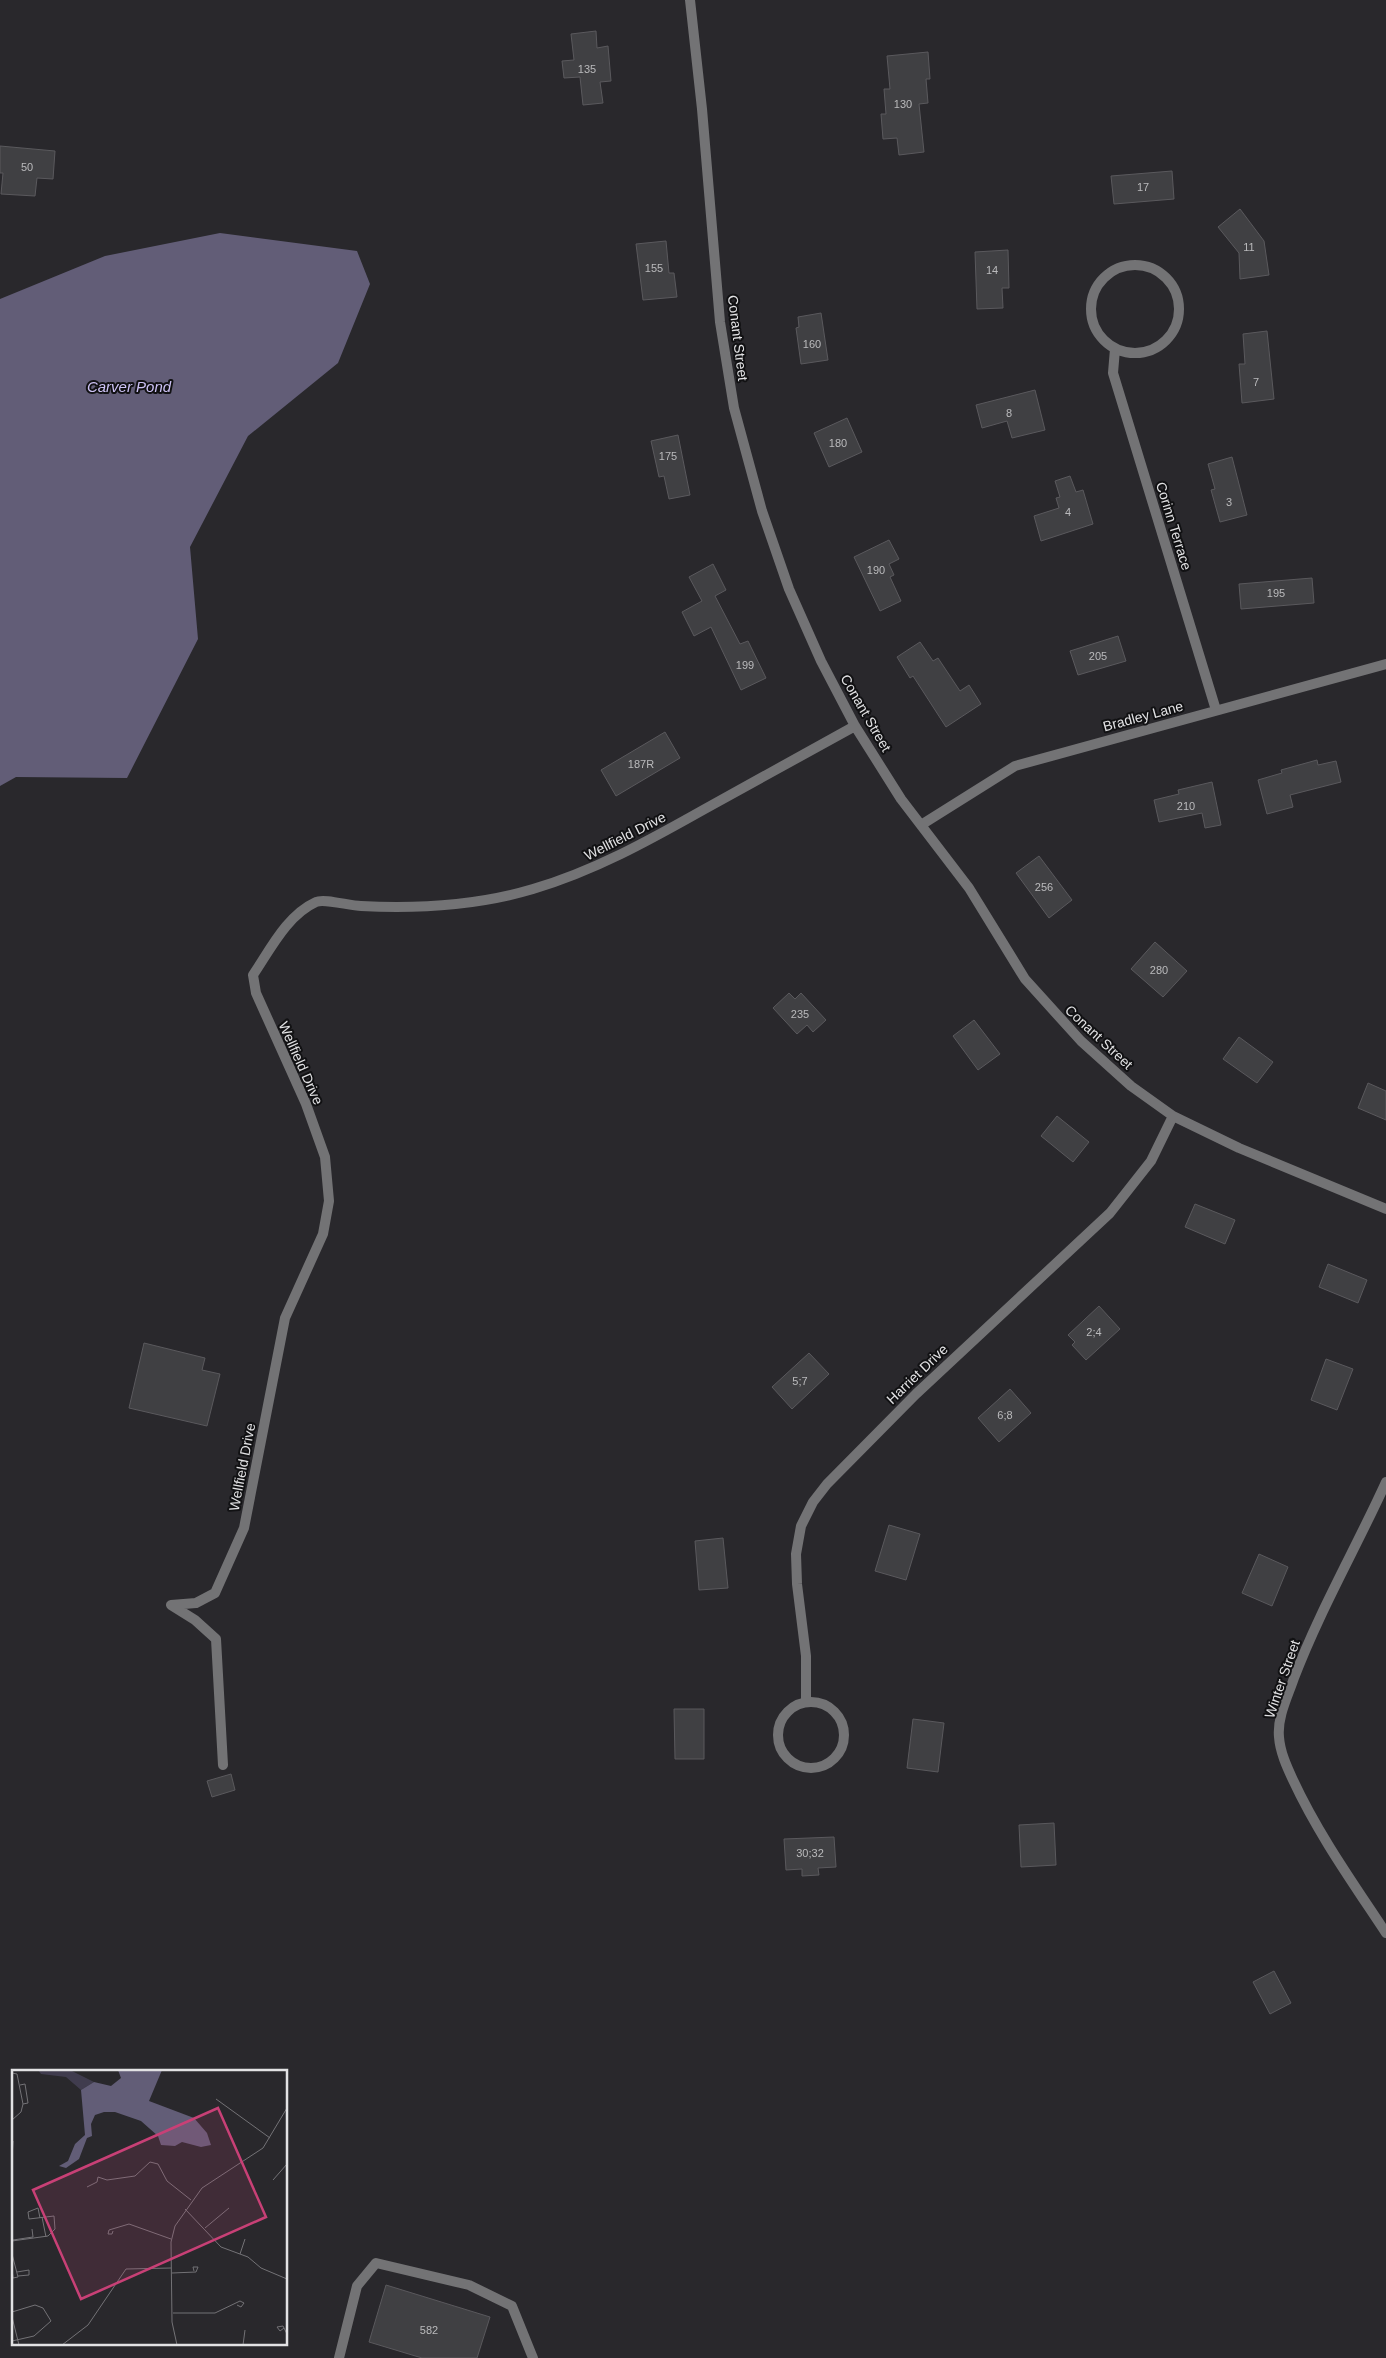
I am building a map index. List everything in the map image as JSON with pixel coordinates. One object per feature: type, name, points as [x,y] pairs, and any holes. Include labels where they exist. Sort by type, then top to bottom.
[{"type":"street","name":"Conant Street","points":[[690,0],[704,126],[720,322],[734,408],[762,511],[788,589],[821,661],[855,726],[901,799],[970,888],[1025,980],[1052,1012],[1112,1069],[1173,1116],[1239,1148],[1386,1209]]},
{"type":"street","points":[[1128,265],[1143,265],[1158,270],[1169,280],[1177,293],[1180,308],[1178,323],[1170,336],[1159,347],[1145,353],[1130,353],[1115,349],[1104,341],[1096,330],[1091,316],[1091,302],[1096,289],[1103,278],[1115,269],[1128,265]]},
{"type":"street","name":"Corinn Terrace","points":[[1115,349],[1113,373],[1216,710]]},
{"type":"street","name":"Bradley Lane","points":[[921,825],[1016,766],[1386,664]]},
{"type":"street","name":"Wellfield Drive","points":[[223,1765],[216,1639],[195,1620],[171,1605],[196,1603],[215,1593],[244,1528],[285,1318],[323,1234],[329,1201],[325,1157],[306,1104],[256,993],[252,975],[274,942],[299,913],[318,901],[357,906],[444,907],[479,902],[532,890],[584,872],[632,850],[855,726]]},
{"type":"street","name":"Harriet Drive","points":[[806,1701],[806,1656],[797,1584],[796,1554],[802,1526],[814,1502],[827,1484],[922,1388],[1110,1213],[1151,1161],[1173,1116]]},
{"type":"street","name":"Winter Street","points":[[1386,1482],[1320,1615],[1289,1692],[1281,1716],[1279,1736],[1290,1774],[1317,1826],[1386,1933]]},
{"type":"street","points":[[806,1701],[816,1701],[833,1709],[839,1716],[844,1734],[839,1752],[833,1760],[816,1768],[807,1768],[791,1762],[780,1748],[777,1739],[780,1722],[784,1714],[790,1708],[806,1701]]},
{"type":"street","points":[[339,2358],[357,2286],[376,2263],[469,2285],[512,2306],[533,2358]]},
{"type":"water","name":"Carver Pond","points":[[220,233],[357,251],[370,284],[338,363],[248,436],[190,547],[198,639],[127,778],[16,777],[0,786],[0,299],[105,256]]},
{"type":"building","points":[[596,31],[597,48],[608,46],[611,81],[600,82],[603,103],[583,105],[580,77],[564,78],[562,61],[574,60],[571,34]]},
{"type":"building","points":[[928,52],[930,79],[926,79],[928,103],[919,104],[924,152],[899,155],[897,138],[883,139],[881,114],[886,114],[884,89],[890,89],[887,56]]},
{"type":"building","points":[[0,146],[55,151],[53,179],[37,178],[35,196],[1,194],[3,173],[0,173]]},
{"type":"building","points":[[1172,171],[1174,199],[1114,204],[1111,176]]},
{"type":"building","points":[[1240,209],[1264,241],[1269,275],[1240,279],[1239,253],[1218,227]]},
{"type":"building","points":[[666,241],[669,273],[674,273],[677,297],[643,300],[636,244]]},
{"type":"building","points":[[1008,250],[1009,288],[1002,288],[1003,308],[977,309],[975,252]]},
{"type":"building","points":[[821,313],[828,360],[801,364],[796,328],[799,327],[798,317]]},
{"type":"building","points":[[1267,331],[1274,399],[1242,403],[1239,364],[1245,364],[1243,334]]},
{"type":"building","points":[[1035,390],[1045,430],[1012,438],[1007,421],[982,428],[976,405]]},
{"type":"building","points":[[847,418],[862,452],[829,467],[814,433]]},
{"type":"building","points":[[678,435],[690,495],[669,499],[664,476],[659,477],[651,441]]},
{"type":"building","points":[[1232,457],[1247,515],[1220,522],[1211,490],[1215,489],[1208,464]]},
{"type":"building","points":[[1070,476],[1076,492],[1083,490],[1093,524],[1041,541],[1034,516],[1059,508],[1056,498],[1060,497],[1055,481]]},
{"type":"building","points":[[889,540],[899,559],[889,564],[894,575],[890,577],[901,601],[880,611],[854,557]]},
{"type":"building","points":[[713,564],[726,590],[715,596],[740,644],[748,641],[766,678],[741,690],[711,627],[694,636],[682,612],[702,601],[689,577]]},
{"type":"building","points":[[1312,578],[1314,603],[1241,609],[1239,584]]},
{"type":"building","points":[[1118,636],[1126,661],[1078,675],[1070,651]]},
{"type":"building","points":[[920,642],[933,661],[938,658],[960,691],[969,685],[981,704],[946,727],[913,676],[910,678],[897,657]]},
{"type":"building","points":[[665,732],[680,758],[616,796],[601,770]]},
{"type":"building","points":[[1317,760],[1318,765],[1336,761],[1341,782],[1290,795],[1293,807],[1267,814],[1258,780],[1282,773],[1281,770]]},
{"type":"building","points":[[1212,782],[1221,825],[1205,828],[1202,813],[1159,822],[1154,800],[1179,794],[1178,790]]},
{"type":"building","points":[[1039,856],[1072,900],[1049,918],[1016,873]]},
{"type":"building","points":[[1155,942],[1187,971],[1163,997],[1131,969]]},
{"type":"building","points":[[789,993],[795,999],[801,993],[826,1020],[813,1032],[807,1025],[797,1034],[773,1008]]},
{"type":"building","points":[[974,1020],[1000,1054],[978,1070],[953,1036]]},
{"type":"building","points":[[1239,1037],[1273,1062],[1257,1083],[1223,1059]]},
{"type":"building","points":[[1368,1083],[1386,1091],[1386,1120],[1358,1108]]},
{"type":"building","points":[[1057,1116],[1089,1142],[1073,1162],[1041,1136]]},
{"type":"building","points":[[1195,1204],[1235,1220],[1225,1244],[1185,1227]]},
{"type":"building","points":[[1328,1264],[1367,1280],[1358,1303],[1319,1287]]},
{"type":"building","points":[[1099,1306],[1120,1329],[1086,1360],[1072,1345],[1075,1342],[1068,1335]]},
{"type":"building","points":[[144,1343],[205,1358],[202,1370],[220,1374],[207,1426],[129,1408]]},
{"type":"building","points":[[809,1353],[829,1374],[792,1409],[772,1387]]},
{"type":"building","points":[[1326,1359],[1353,1369],[1337,1410],[1311,1400]]},
{"type":"building","points":[[1010,1389],[1031,1413],[999,1442],[978,1418]]},
{"type":"building","points":[[889,1525],[920,1534],[906,1580],[875,1571]]},
{"type":"building","points":[[723,1538],[728,1588],[699,1590],[695,1541]]},
{"type":"building","points":[[1259,1554],[1288,1567],[1272,1606],[1242,1593]]},
{"type":"building","points":[[674,1709],[704,1709],[704,1759],[675,1759]]},
{"type":"building","points":[[913,1719],[944,1723],[938,1772],[907,1768]]},
{"type":"building","points":[[231,1774],[235,1790],[212,1797],[207,1781]]},
{"type":"building","points":[[1054,1823],[1056,1865],[1021,1867],[1019,1825]]},
{"type":"building","points":[[834,1837],[836,1867],[818,1868],[819,1875],[802,1876],[802,1869],[786,1870],[784,1839]]},
{"type":"building","points":[[1274,1971],[1291,2003],[1270,2014],[1253,1982]]},
{"type":"building","points":[[386,2285],[490,2317],[477,2358],[422,2358],[369,2342]]}]
